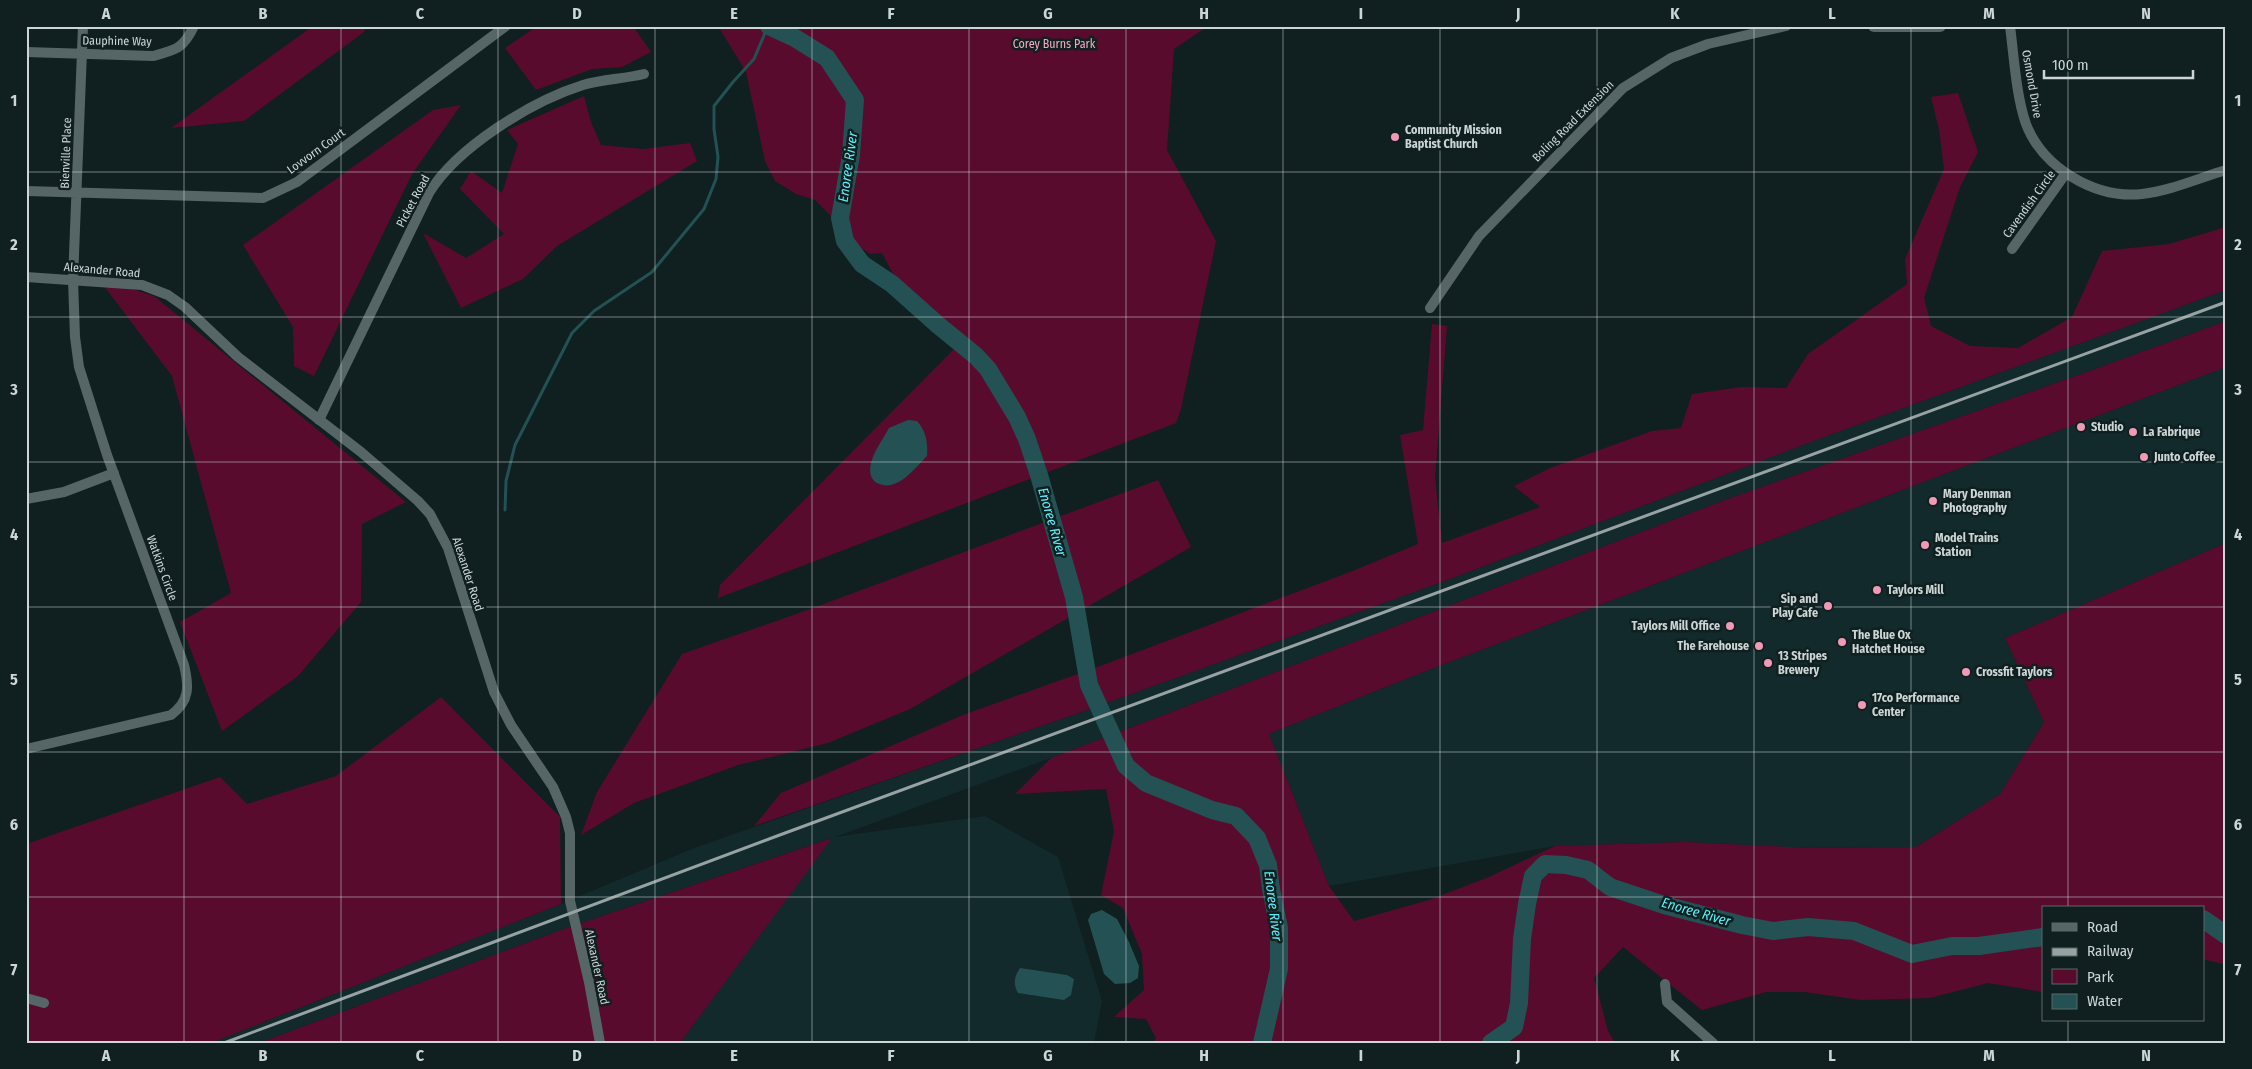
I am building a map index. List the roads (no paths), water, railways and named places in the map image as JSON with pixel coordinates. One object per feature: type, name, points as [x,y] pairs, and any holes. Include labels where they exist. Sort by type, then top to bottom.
[{"type":"street","name":"Bienville Place","points":[[73,280],[83,26]]},
{"type":"street","name":"Dauphine Way","points":[[26,52],[159,54],[172,51],[187,41],[194,26]]},
{"type":"street","name":"Lovvorn Court","points":[[26,191],[263,198],[297,182],[506,26]]},
{"type":"street","name":"Boling Road Extension","points":[[1430,308],[1480,236],[1623,88],[1671,58],[1708,44],[1786,26]]},
{"type":"street","points":[[1874,26],[1940,26]]},
{"type":"street","name":"Osmond Drive","points":[[2010,26],[2026,124],[2042,149],[2066,173],[2093,187],[2109,192],[2130,195],[2162,190],[2226,170]]},
{"type":"street","name":"Picket Road","points":[[320,420],[429,193],[446,168],[492,132],[552,97],[586,84],[644,74]]},
{"type":"street","name":"Cavendish Circle","points":[[2012,249],[2066,173]]},
{"type":"street","name":"Alexander Road","points":[[26,277],[142,285],[168,295],[185,307],[238,357],[320,420],[418,501],[430,514],[443,537],[494,692],[511,725],[553,787],[566,817],[570,833],[570,901],[589,982],[600,1043]]},
{"type":"street","name":"Watkins Circle","points":[[26,749],[165,717],[178,710],[187,696],[189,684],[184,665],[93,415],[79,366],[75,337],[73,280]]},
{"type":"street","points":[[26,499],[64,492],[114,473]]},
{"type":"street","points":[[1665,984],[1668,1002],[1713,1043]]},
{"type":"street","points":[[26,998],[44,1003]]},
{"type":"water","points":[[908,420],[917,421],[922,429],[927,441],[927,456],[911,473],[898,482],[891,485],[877,483],[871,477],[870,471],[874,454],[889,428]]},
{"type":"water","points":[[1102,910],[1117,919],[1139,966],[1138,978],[1130,983],[1115,984],[1104,974],[1088,920],[1091,914]]},
{"type":"water","points":[[1020,968],[1067,975],[1074,979],[1071,995],[1064,1000],[1018,993],[1015,981],[1016,974]]},
{"type":"waterway","points":[[505,510],[506,481],[515,445],[572,333],[594,311],[652,272],[704,209],[716,179],[718,157],[714,129],[714,106],[754,59],[768,26]]},
{"type":"waterway","name":"Enoree River","points":[[769,26],[795,38],[827,58],[855,100],[851,155],[840,218],[845,241],[862,264],[892,284],[976,356],[988,369],[1017,417],[1027,439],[1039,475],[1074,597],[1089,685],[1126,766],[1146,783],[1212,810],[1236,816],[1257,838],[1268,865],[1279,928],[1279,969],[1262,1043]]},
{"type":"waterway","name":"Enoree River","points":[[1491,1043],[1514,1027],[1519,1003],[1522,939],[1527,904],[1533,876],[1545,864],[1566,865],[1588,870],[1610,887],[1664,905],[1742,925],[1773,931],[1808,927],[1854,931],[1912,954],[1952,946],[1979,946],[2042,937]]},
{"type":"waterway","name":"Enoree River","points":[[2204,920],[2226,935]]},
{"type":"railway","points":[[224,1043],[708,862],[2226,302]]},
{"type":"place","name":"Community Mission Baptist Church","points":[[1395,137]]},
{"type":"place","name":"Studio","points":[[2081,427]]},
{"type":"place","name":"La Fabrique","points":[[2133,432]]},
{"type":"place","name":"Junto Coffee","points":[[2144,457]]},
{"type":"place","name":"Mary Denman Photography","points":[[1933,501]]},
{"type":"place","name":"Model Trains Station","points":[[1925,545]]},
{"type":"place","name":"Taylors Mill","points":[[1877,590]]},
{"type":"place","name":"Sip and Play Cafe","points":[[1828,606]]},
{"type":"place","name":"Taylors Mill Office","points":[[1730,626]]},
{"type":"place","name":"The Blue Ox Hatchet House","points":[[1842,642]]},
{"type":"place","name":"The Farehouse","points":[[1759,646]]},
{"type":"place","name":"13 Stripes Brewery","points":[[1768,663]]},
{"type":"place","name":"Crossfit Taylors","points":[[1966,672]]},
{"type":"place","name":"17co Performance Center","points":[[1862,705]]},
{"type":"park label","name":"Corey Burns Park","points":[[1054,44]]}]
